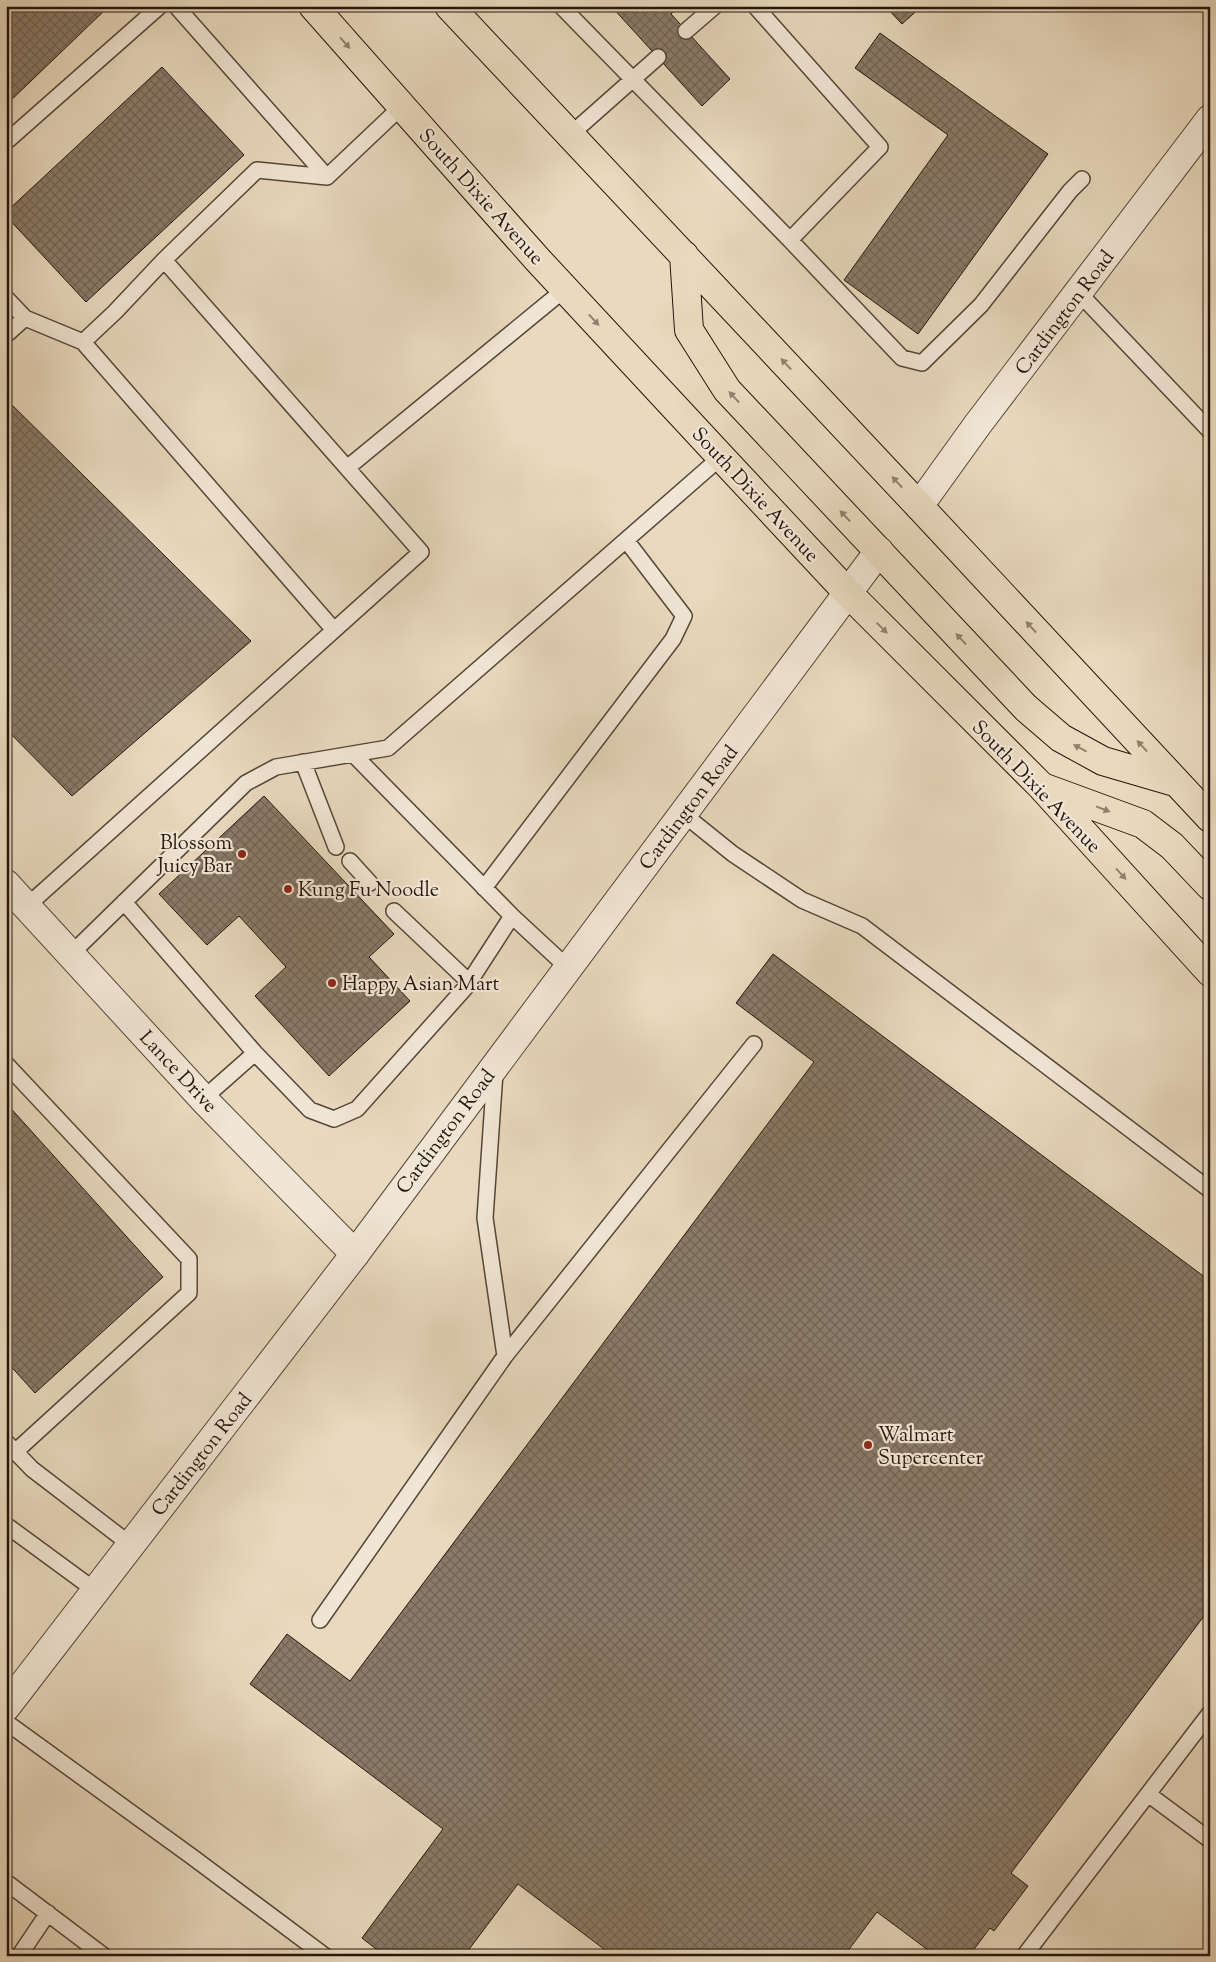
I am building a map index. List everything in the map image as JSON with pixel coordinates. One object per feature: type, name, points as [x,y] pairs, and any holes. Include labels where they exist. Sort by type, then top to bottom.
[{"type":"main road","name":"South Dixie Avenue","points":[[313,6],[565,289],[848,593],[1041,786],[1210,972]]},
{"type":"main road","points":[[448,6],[920,506],[1210,818]]},
{"type":"main road","points":[[684,255],[689,330],[728,390],[1026,708],[1061,738],[1103,761],[1175,782]]},
{"type":"main road","points":[[1041,786],[1143,824],[1172,846],[1210,886]]},
{"type":"street","name":"Cardington Road","points":[[920,506],[978,424],[1210,119]]},
{"type":"street","name":"Cardington Road","points":[[6,1707],[355,1254],[567,967],[879,551]]},
{"type":"street","name":"Lance Drive","points":[[6,884],[204,1098],[355,1254]]},
{"type":"lane","points":[[6,142],[160,6]]},
{"type":"lane","points":[[176,6],[327,177]]},
{"type":"lane","points":[[561,6],[790,240],[902,358],[922,363],[981,305],[1070,191],[1082,179]]},
{"type":"lane","points":[[686,31],[715,6]]},
{"type":"lane","points":[[755,6],[880,147],[790,240]]},
{"type":"lane","points":[[570,135],[658,57]]},
{"type":"lane","points":[[83,342],[257,170],[327,177],[402,106]]},
{"type":"lane","points":[[27,906],[421,552],[164,260]]},
{"type":"lane","points":[[348,468],[565,289]]},
{"type":"lane","points":[[1079,293],[1210,431]]},
{"type":"lane","points":[[6,298],[25,318],[83,342],[334,630]]},
{"type":"lane","points":[[6,335],[25,318]]},
{"type":"lane","points":[[71,954],[246,783],[276,767],[388,748],[721,457]]},
{"type":"lane","points":[[484,888],[673,638],[684,616],[626,540]]},
{"type":"lane","points":[[353,754],[512,916],[567,967]]},
{"type":"lane","points":[[303,762],[336,847]]},
{"type":"lane","points":[[682,813],[733,854],[802,900],[862,926],[1210,1190]]},
{"type":"lane","points":[[350,861],[370,884]]},
{"type":"lane","points":[[124,902],[255,1053],[310,1110],[334,1119],[357,1109],[470,982],[512,916]]},
{"type":"lane","points":[[394,911],[470,982]]},
{"type":"lane","points":[[320,1620],[505,1356],[754,1044]]},
{"type":"lane","points":[[204,1098],[255,1053]]},
{"type":"lane","points":[[496,1063],[485,1218],[505,1356]]},
{"type":"lane","points":[[6,1064],[189,1259],[188,1293],[11,1447],[32,1469],[131,1545]]},
{"type":"lane","points":[[6,1526],[96,1591]]},
{"type":"lane","points":[[1024,1956],[1210,1713]]},
{"type":"lane","points":[[6,1722],[325,1956]]},
{"type":"lane","points":[[1148,1794],[1210,1840]]},
{"type":"lane","points":[[6,1882],[104,1956]]},
{"type":"lane","points":[[19,1956],[48,1913]]},
{"type":"building","points":[[6,6],[104,6],[106,9],[6,105]]},
{"type":"building","points":[[611,6],[680,6],[671,14],[730,79],[702,106]]},
{"type":"building","points":[[885,6],[922,6],[902,24]]},
{"type":"building","points":[[880,33],[1048,154],[918,334],[844,280],[948,135],[855,68]]},
{"type":"building","points":[[162,67],[244,155],[86,302],[6,216],[6,212]]},
{"type":"building","points":[[6,399],[251,641],[72,796],[6,729]]},
{"type":"building","points":[[264,796],[394,934],[369,957],[410,1001],[329,1076],[255,996],[286,967],[239,916],[207,945],[159,894]]},
{"type":"building","name":"Walmart Supercenter","points":[[773,954],[1210,1281],[1210,1608],[1011,1873],[1028,1886],[994,1931],[990,1928],[969,1956],[955,1956],[951,1953],[949,1956],[936,1956],[877,1912],[844,1956],[613,1956],[518,1884],[464,1956],[385,1956],[362,1938],[443,1829],[250,1684],[287,1634],[350,1681],[814,1062],[736,1003]]},
{"type":"building","points":[[6,1103],[163,1277],[35,1393],[6,1361]]},
{"type":"place","name":"Blossom Juicy Bar","points":[[242,854]]},
{"type":"place","name":"Kung Fu Noodle","points":[[288,889]]},
{"type":"place","name":"Happy Asian Mart","points":[[332,983]]},
{"type":"place","name":"Walmart Supercenter","points":[[868,1445]]}]
